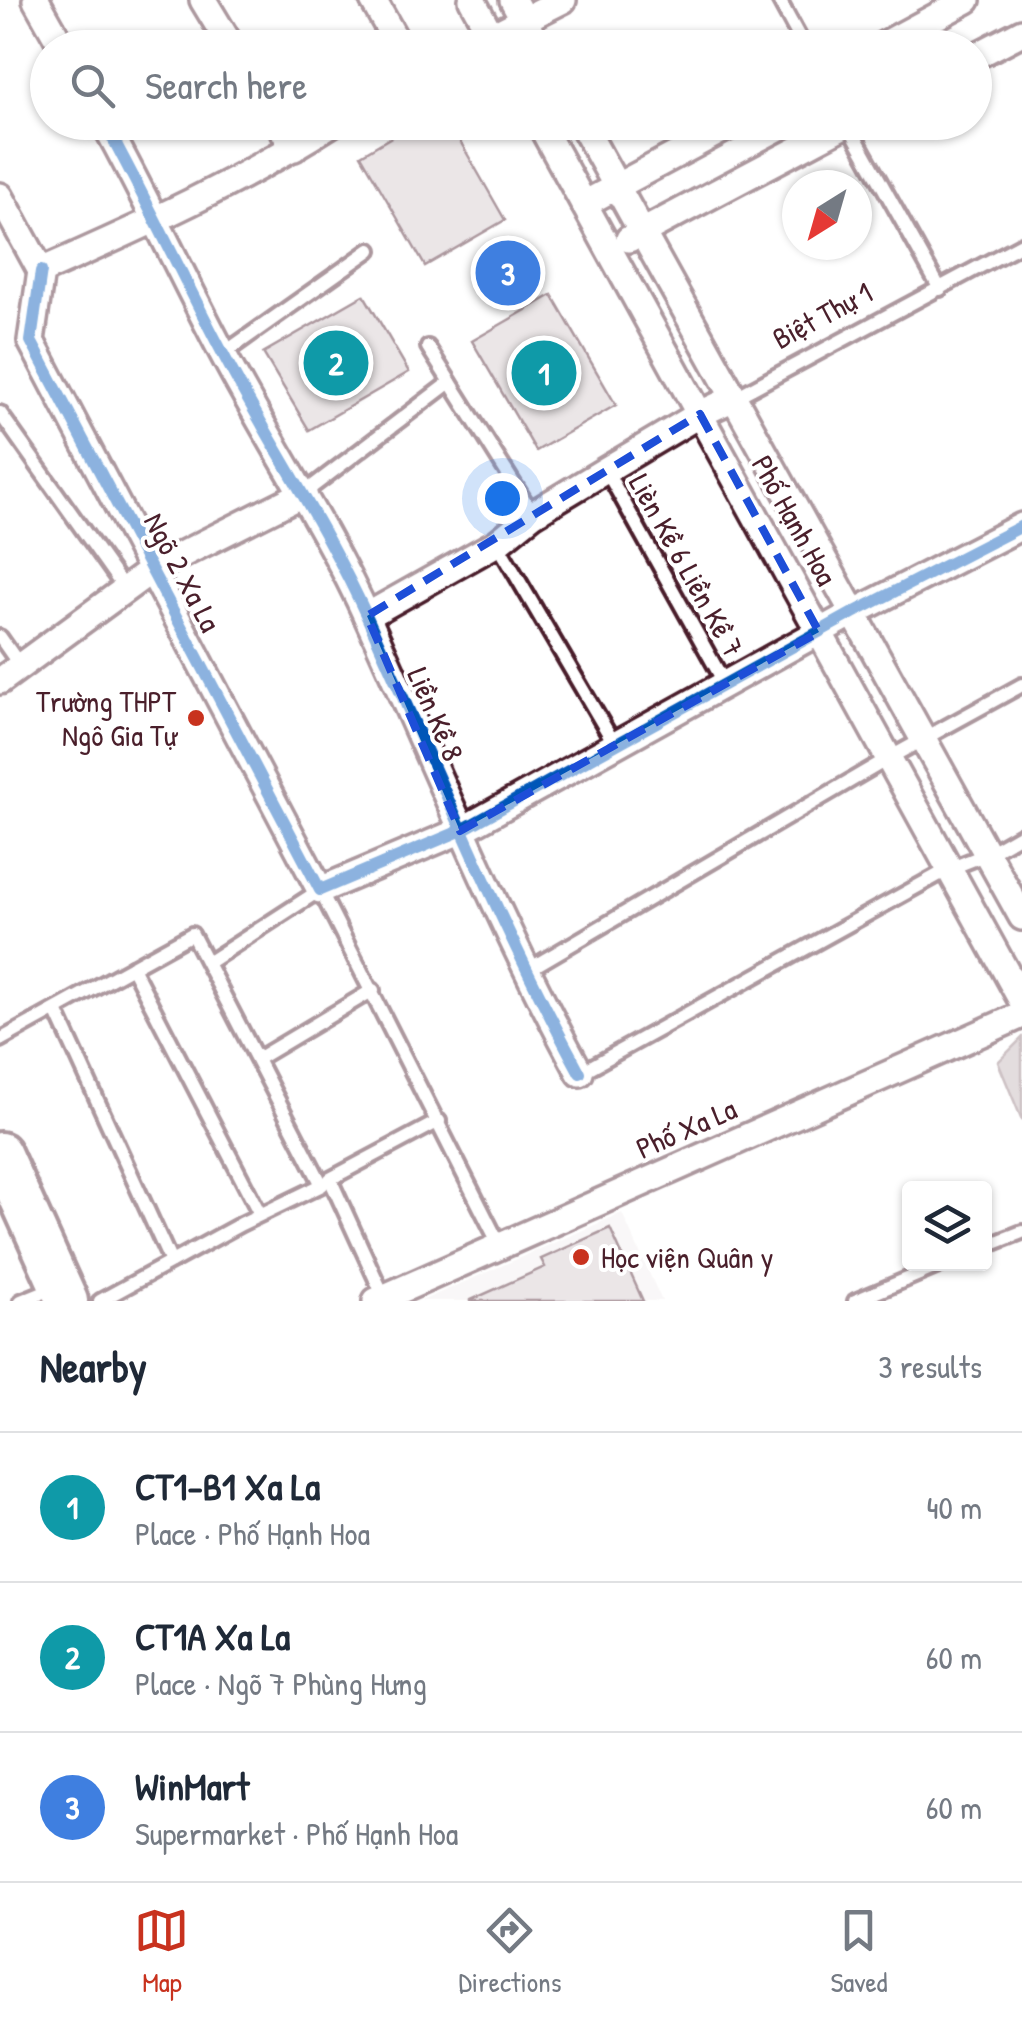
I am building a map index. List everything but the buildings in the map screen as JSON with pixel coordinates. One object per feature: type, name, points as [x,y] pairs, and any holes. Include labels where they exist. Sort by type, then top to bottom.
[{"type":"main road","points":[[0,1153],[64,1293]]},
{"type":"street","points":[[36,0],[52,30]]},
{"type":"street","points":[[203,0],[221,30]]},
{"type":"street","points":[[373,0],[390,30]]},
{"type":"street","points":[[472,0],[488,30]]},
{"type":"street","points":[[519,10],[563,0]]},
{"type":"street","points":[[911,30],[967,0]]},
{"type":"street","points":[[992,48],[1022,32]]},
{"type":"street","name":"Liền Kề 8","points":[[114,140],[223,354],[304,493],[367,616],[525,972],[580,1073]]},
{"type":"street","points":[[289,140],[294,148]]},
{"type":"street","points":[[0,196],[41,271],[158,220],[306,140]]},
{"type":"street","name":"Phố Hạnh Hoa","points":[[550,140],[1022,1000]]},
{"type":"street","name":"Phố Hạnh Hoa","points":[[591,140],[1022,916]]},
{"type":"street","points":[[584,204],[704,140]]},
{"type":"street","points":[[610,250],[816,140]]},
{"type":"street","name":"Ngõ 2 Xa La","points":[[41,271],[31,341],[320,890]]},
{"type":"street","points":[[367,616],[497,542],[533,514],[700,414],[734,398]]},
{"type":"street","points":[[10,674],[153,569],[304,493]]},
{"type":"street","points":[[320,890],[460,832],[614,743],[1022,526]]},
{"type":"street","name":"Phố Xa La","points":[[380,1299],[1022,1014]]},
{"type":"lane","points":[[779,0],[795,30]]},
{"type":"lane","points":[[857,140],[940,289]]},
{"type":"lane","name":"Biệt Thự 1","points":[[734,398],[1022,244]]},
{"type":"lane","points":[[223,354],[370,250]]},
{"type":"lane","points":[[428,347],[533,514]]},
{"type":"lane","points":[[304,493],[450,382]]},
{"type":"lane","points":[[0,413],[124,588]]},
{"type":"lane","name":"Lièn Kề 6 Liền Kề 7","points":[[606,470],[725,684]]},
{"type":"lane","points":[[497,542],[614,743]]},
{"type":"lane","points":[[0,637],[10,674]]},
{"type":"lane","points":[[525,972],[889,758],[1022,686]]},
{"type":"lane","points":[[580,1073],[950,869],[1022,834]]},
{"type":"lane","points":[[209,962],[320,890]]},
{"type":"lane","name":"Ngõ 2 Xa La","points":[[320,890],[500,1246]]},
{"type":"lane","points":[[0,1040],[192,934],[322,1186],[260,1214],[100,1301]]},
{"type":"lane","points":[[132,967],[260,1214]]},
{"type":"lane","points":[[258,1058],[373,990]]},
{"type":"lane","points":[[56,1010],[171,1262]]},
{"type":"lane","points":[[380,1299],[330,1179],[440,1121]]},
{"type":"lane","points":[[992,1244],[1022,1232]]},
{"type":"lane","points":[[855,1301],[926,1271]]},
{"type":"lane","points":[[21,1301],[64,1293]]},
{"type":"highlighted area","points":[[700,414],[819,632],[460,831],[367,616]]},
{"type":"shaded area","points":[[1022,1038],[1022,1120],[998,1062]]},
{"type":"shaded area","name":"Học viện Quân y","points":[[622,1213],[662,1301],[421,1301]]},
{"type":"cycle path","points":[[114,140],[222,352],[352,585],[496,904],[580,1073]]},
{"type":"cycle path","points":[[41,271],[31,341],[320,890],[460,831],[853,613],[1022,526]]},
{"type":"place","name":"WinMart","points":[[508,273]]},
{"type":"place","name":"CT1A Xa La","points":[[336,363]]},
{"type":"place","name":"CT1-B1 Xa La","points":[[544,373]]},
{"type":"place","name":"Trường THPT Ngô Gia Tự","points":[[196,718]]},
{"type":"place","name":"Học viện Quân y","points":[[581,1257]]}]
